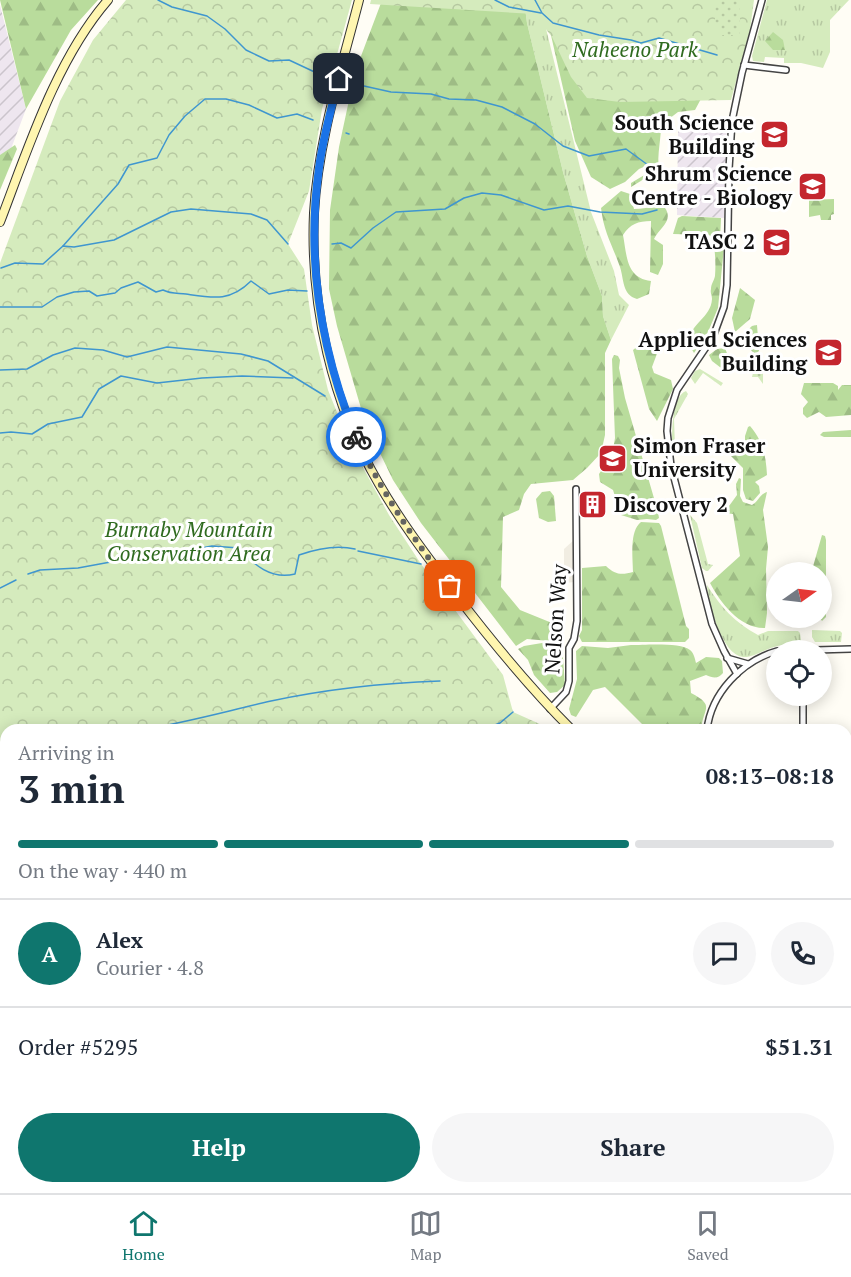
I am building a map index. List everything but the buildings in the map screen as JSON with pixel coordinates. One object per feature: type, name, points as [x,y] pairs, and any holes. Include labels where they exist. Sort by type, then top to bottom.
[{"type":"street","points":[[0,222],[44,111],[77,44],[108,0]]},
{"type":"street","points":[[358,0],[324,138],[315,213],[316,278],[324,338],[333,376],[356,437],[391,505],[495,645],[550,709],[566,724]]},
{"type":"street","points":[[737,674],[717,638],[709,616],[671,466],[667,431],[668,418],[677,390],[713,337],[724,307],[727,285],[732,121],[744,64],[762,0]]},
{"type":"street","points":[[744,64],[786,70]]},
{"type":"street","name":"Nelson Way","points":[[550,709],[566,692],[569,681],[569,648],[574,639],[577,621],[576,489]]},
{"type":"street","points":[[832,649],[851,649]]},
{"type":"street","points":[[708,724],[717,698],[737,674],[748,664],[766,656]]},
{"type":"street","points":[[727,658],[748,664]]},
{"type":"street","points":[[803,706],[803,724]]},
{"type":"shaded area","points":[[0,5],[26,109],[0,178]]},
{"type":"shaded area","points":[[727,122],[724,218],[677,215],[678,132],[682,124]]},
{"type":"shaded area","points":[[575,539],[575,582],[564,583],[564,549]]},
{"type":"green space","points":[[0,0],[98,0],[71,30],[26,109]]},
{"type":"green space","name":"Burnaby Mountain Conservation Area","points":[[126,0],[352,0],[322,109],[309,191],[288,244],[304,269],[312,325],[328,390],[349,442],[389,515],[421,564],[503,675],[513,712],[540,724],[0,724],[0,263],[60,101],[93,40]]},
{"type":"green space","name":"Naheeno Park","points":[[371,0],[754,0],[750,30],[731,100],[620,102],[587,98],[571,77],[552,37],[534,14],[370,4]]},
{"type":"green space","points":[[524,0],[539,0],[591,212],[614,271],[619,295],[629,305],[611,340],[603,316],[602,296],[587,256],[563,172],[527,23]]},
{"type":"green space","points":[[524,0],[527,23],[563,172],[587,256],[602,296],[603,316],[611,340],[605,353],[605,435],[601,453],[573,480],[531,484],[524,494],[519,510],[503,517],[501,587],[520,610],[557,625],[561,635],[561,642],[527,639],[516,646],[421,523],[393,480],[365,422],[337,326],[329,289],[330,210],[339,147],[355,72],[381,3]]},
{"type":"green space","points":[[543,0],[703,95],[695,110],[678,112],[661,125],[658,159],[661,179],[655,183],[644,179],[631,187],[631,183],[646,174],[648,165],[639,169],[625,182],[610,189],[591,177],[575,141]]},
{"type":"green space","points":[[715,0],[740,0],[740,35],[722,35],[719,29],[715,29]]},
{"type":"green space","points":[[767,0],[849,0],[830,20],[830,52],[823,68],[801,63],[784,63],[784,58],[765,57],[764,62],[753,61],[752,56]]},
{"type":"green space","points":[[773,32],[783,40],[785,50],[773,50],[765,41]]},
{"type":"green space","points":[[15,145],[17,149],[0,190],[0,155]]},
{"type":"green space","points":[[621,191],[630,194],[634,209],[661,207],[665,208],[668,217],[654,239],[663,245],[663,264],[658,275],[650,272],[651,221],[635,224],[623,235],[632,271],[637,276],[651,281],[649,294],[637,299],[629,294],[624,286],[620,267],[602,217],[601,208]]},
{"type":"green space","points":[[834,199],[834,214],[831,215],[831,220],[821,220],[820,215],[809,217],[809,200]]},
{"type":"green space","points":[[682,216],[721,218],[720,240],[724,247],[718,308],[708,332],[694,353],[690,337],[710,307],[711,287],[715,276],[715,252],[713,238],[709,235],[673,234],[678,218]]},
{"type":"green space","points":[[740,288],[755,300],[750,319],[735,332],[732,318]]},
{"type":"green space","points":[[757,325],[759,351],[755,354],[739,338],[752,326]]},
{"type":"green space","points":[[655,341],[661,343],[652,367],[654,373],[671,380],[673,389],[657,421],[649,409],[633,350],[638,346],[645,348]]},
{"type":"green space","points":[[725,348],[728,356],[725,371],[712,361],[709,355],[717,349]]},
{"type":"green space","points":[[614,355],[620,360],[619,368],[625,398],[658,512],[659,518],[656,520],[637,520],[621,515],[613,490],[600,482],[599,474],[612,455],[615,438],[612,359]]},
{"type":"green space","points":[[751,357],[763,357],[763,384],[758,377],[752,377]]},
{"type":"green space","points":[[700,369],[723,383],[721,386],[703,373],[695,384],[691,378],[695,371]]},
{"type":"green space","points":[[804,383],[833,383],[838,386],[838,390],[842,385],[851,385],[851,415],[826,417],[819,412],[807,418],[803,414],[803,408],[808,402],[801,394]]},
{"type":"green space","points":[[686,391],[688,394],[674,419],[675,447],[672,445],[672,431],[675,407],[681,394]]},
{"type":"green space","points":[[750,426],[763,449],[767,475],[755,482],[759,486],[760,493],[753,501],[746,499],[743,490],[743,468],[731,456],[736,453],[745,453],[745,436]]},
{"type":"green space","points":[[851,430],[851,437],[820,435],[823,432]]},
{"type":"green space","points":[[739,478],[741,479],[740,496],[743,502],[752,505],[767,492],[763,510],[768,547],[765,628],[747,624],[739,619],[725,606],[710,583],[740,556],[733,514],[724,513],[737,495],[736,484]]},
{"type":"green space","points":[[550,491],[554,496],[556,521],[548,522],[539,518],[536,499],[542,492]]},
{"type":"green space","points":[[690,515],[697,523],[708,564],[713,565],[708,571],[702,568]]},
{"type":"green space","points":[[641,522],[659,523],[661,526],[686,626],[689,629],[689,638],[685,642],[582,642],[579,636],[582,630],[582,568],[606,566],[619,574],[633,572],[633,538]]},
{"type":"green space","points":[[822,535],[825,536],[826,562],[814,562]]},
{"type":"green space","points":[[707,585],[729,613],[758,635],[768,631],[798,631],[801,640],[766,640],[766,650],[747,657],[735,654],[723,638],[710,604]]},
{"type":"green space","points":[[812,630],[842,633],[841,642],[814,640]]},
{"type":"green space","points":[[548,642],[562,645],[565,685],[557,692],[550,693],[534,675],[528,660],[518,649]]},
{"type":"green space","points":[[662,644],[685,647],[691,651],[696,663],[706,657],[719,658],[722,661],[723,673],[717,677],[706,675],[690,681],[691,693],[699,697],[706,705],[702,724],[642,724],[605,687],[593,690],[576,717],[571,715],[569,709],[577,679],[576,651],[582,646],[608,648]]},
{"type":"waterway","points":[[158,0],[172,7],[207,16],[225,29],[246,50],[269,61],[289,60],[321,75]]},
{"type":"waterway","points":[[495,0],[509,7],[541,13]]},
{"type":"waterway","points":[[535,0],[542,13],[553,23],[641,43],[659,38],[717,55]]},
{"type":"waterway","points":[[355,84],[391,92],[476,100],[502,107],[535,124],[563,146],[589,156],[626,149],[663,176]]},
{"type":"waterway","points":[[63,246],[118,184],[129,165],[157,158],[169,135],[185,116],[205,99],[226,99],[249,105],[277,118],[297,114],[313,120]]},
{"type":"waterway","points":[[332,244],[341,243],[351,248],[373,228],[396,212],[445,209],[464,198],[482,193],[501,195],[544,210],[568,206],[600,212],[642,214],[657,210]]},
{"type":"waterway","points":[[1,268],[15,263],[43,264],[63,246],[74,247],[114,240],[171,212],[191,209],[251,214],[267,220],[288,244]]},
{"type":"waterway","points":[[0,307],[42,307],[57,297],[74,292],[89,291],[97,296],[115,293],[121,288],[138,282],[156,292],[163,290],[171,293],[213,297],[236,292],[251,281],[269,294],[288,290],[307,291]]},
{"type":"waterway","points":[[0,370],[27,369],[53,355],[75,348],[103,350],[127,357],[167,347],[241,354],[268,361],[325,396]]},
{"type":"waterway","points":[[0,433],[32,434],[48,424],[82,417],[99,389],[121,376],[157,383],[242,376],[293,378]]},
{"type":"waterway","points":[[28,574],[40,570],[78,568],[141,559],[212,546],[239,548],[264,570],[286,575],[295,574],[299,555],[327,548],[355,549]]},
{"type":"waterway","points":[[358,551],[421,564]]},
{"type":"waterway","points":[[0,588],[16,580]]},
{"type":"waterway","points":[[170,724],[313,693],[377,685],[440,681]]},
{"type":"waterway","points":[[497,724],[513,712]]},
{"type":"way so far","points":[[356,437],[391,505],[450,586]]},
{"type":"place","name":"South Science Building","points":[[775,135]]},
{"type":"place","name":"Shrum Science Centre - Biology","points":[[813,186]]},
{"type":"place","name":"TASC 2","points":[[776,242]]},
{"type":"place","name":"Applied Sciences Building","points":[[828,352]]},
{"type":"place","name":"Simon Fraser University","points":[[612,458]]},
{"type":"place","name":"Discovery 2","points":[[593,505]]},
{"type":"route","points":[[339,79],[324,138],[319,169],[314,245],[324,338],[333,376],[356,437]]}]
